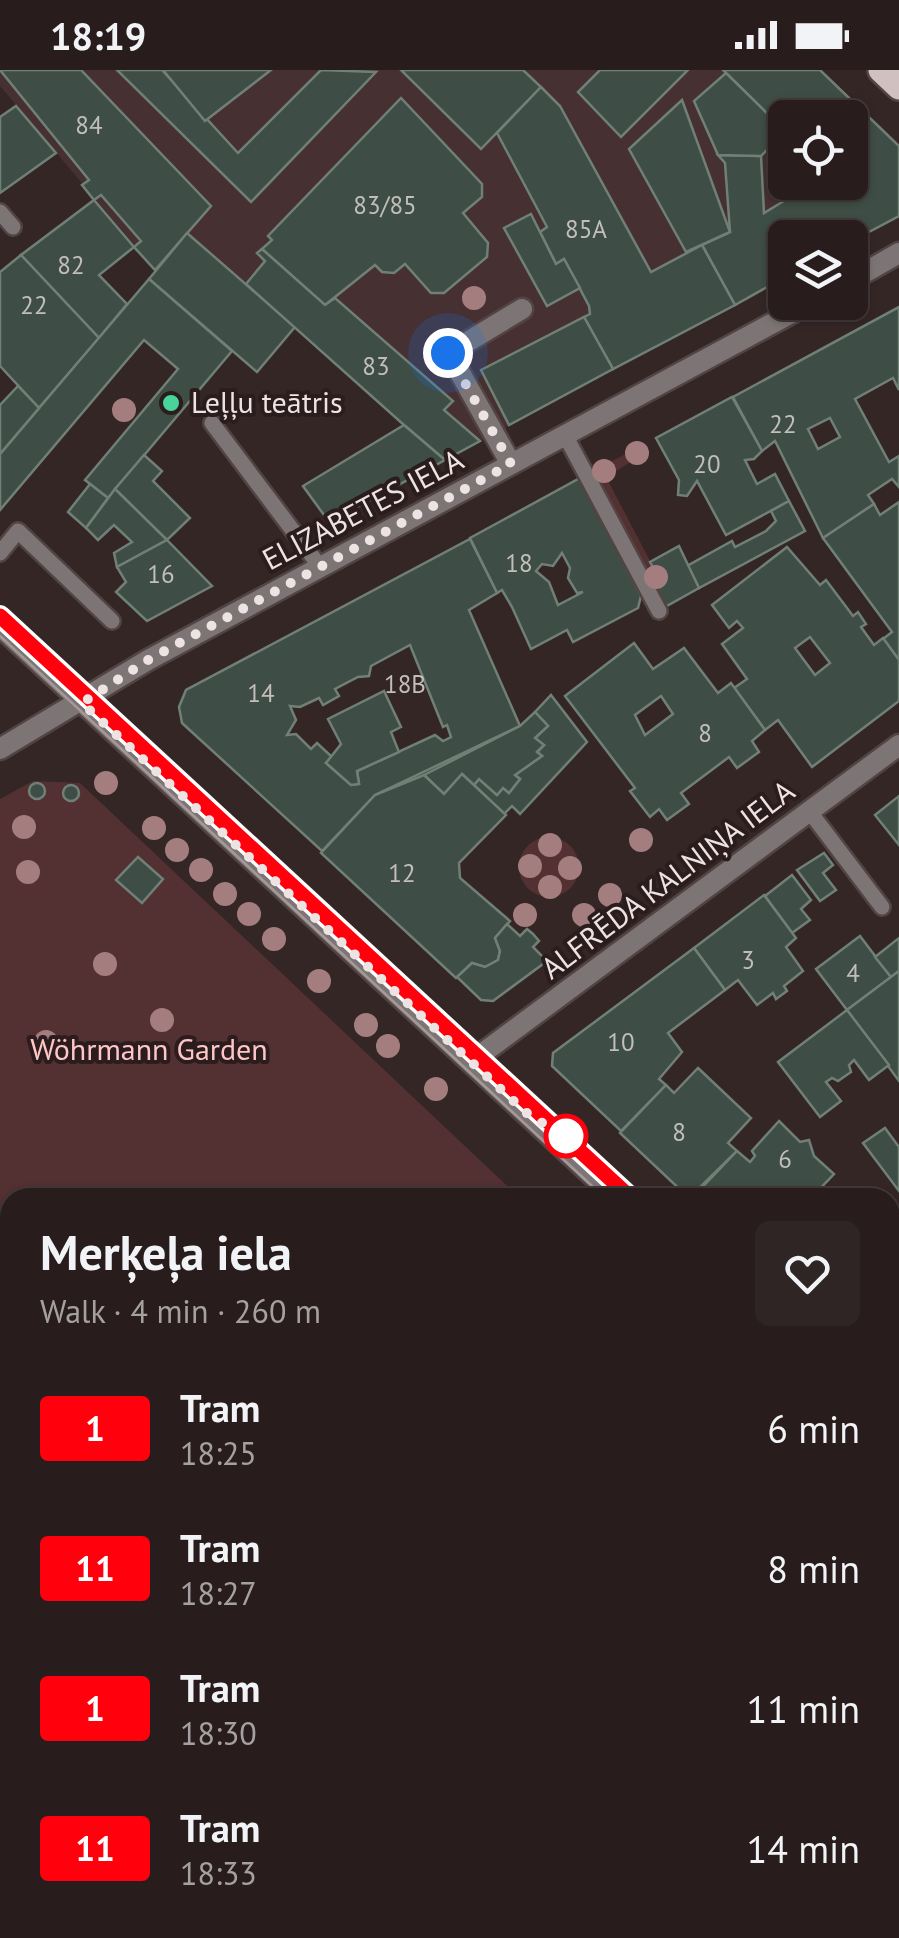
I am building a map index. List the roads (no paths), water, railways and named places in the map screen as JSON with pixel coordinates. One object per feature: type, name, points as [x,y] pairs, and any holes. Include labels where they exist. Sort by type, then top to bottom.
[{"type":"main road","points":[[881,70],[899,87]]},
{"type":"street","points":[[868,272],[899,254]]},
{"type":"street","points":[[511,464],[448,353],[522,309]]},
{"type":"street","name":"ELIZABETES IELA","points":[[0,748],[82,703],[148,660],[779,320]]},
{"type":"street","points":[[0,626],[606,1188]]},
{"type":"street","name":"ALFRĒDA KALNIŅA IELA","points":[[472,1061],[899,745]]},
{"type":"lane","points":[[0,212],[12,227]]},
{"type":"lane","points":[[212,423],[321,568]]},
{"type":"lane","points":[[565,435],[658,611]]},
{"type":"lane","points":[[0,552],[18,531],[112,621]]},
{"type":"lane","points":[[810,812],[882,907]]},
{"type":"tram line","points":[[0,616],[620,1188]]},
{"type":"tram line","name":"1","points":[[0,616],[620,1188]]},
{"type":"tram line","points":[[0,636],[594,1188]]},
{"type":"place","name":"Leļļu teātris","points":[[171,403]]},
{"type":"park label","name":"Wöhrmann Garden","points":[[149,1050]]}]
